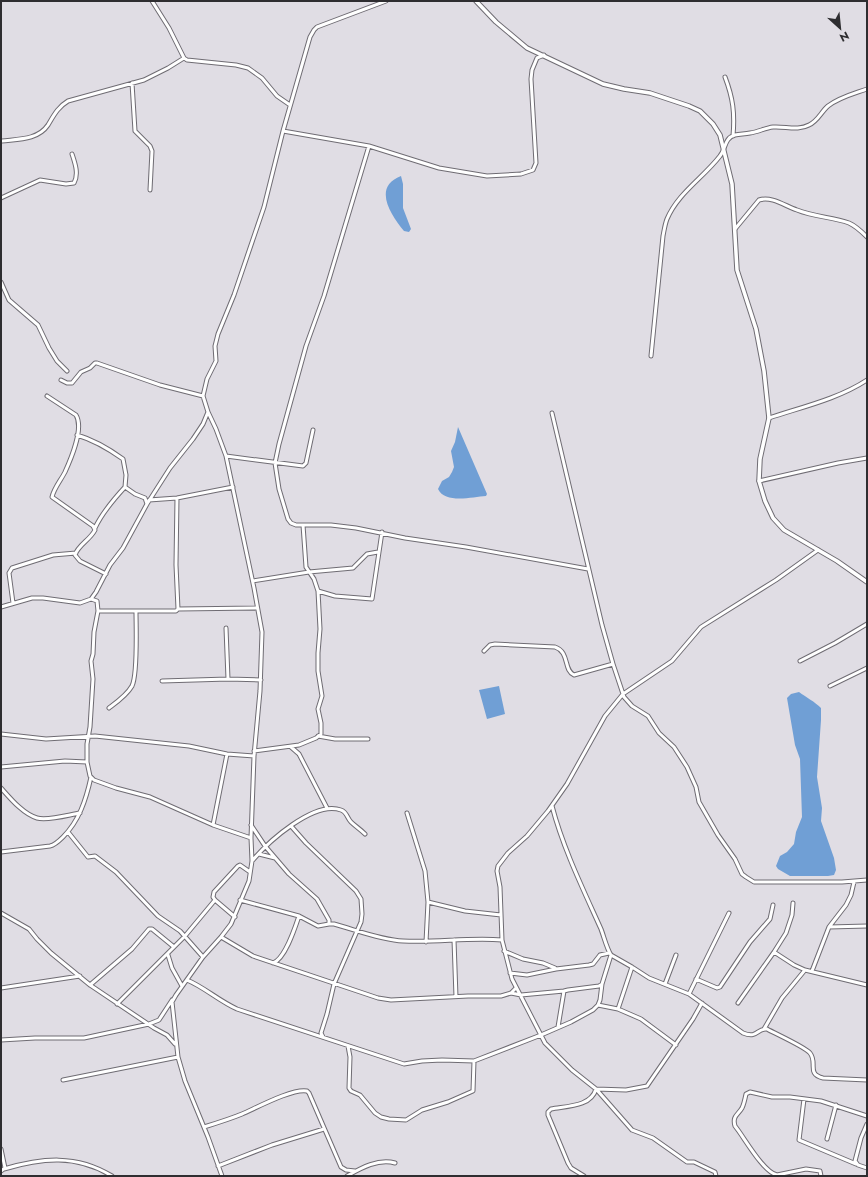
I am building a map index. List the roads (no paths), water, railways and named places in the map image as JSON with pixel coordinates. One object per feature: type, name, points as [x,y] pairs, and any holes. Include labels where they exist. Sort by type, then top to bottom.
[{"type":"street","points":[[152,1],[169,28],[184,58],[188,60],[236,65],[248,68],[262,78],[277,96],[290,105]]},
{"type":"street","points":[[1,1040],[84,1038],[149,1024],[159,1020],[203,957],[221,937],[235,917],[240,900],[249,881],[252,861],[251,826],[254,751],[261,680],[262,632],[253,581],[226,456],[203,396],[207,379],[216,361],[215,346],[218,334],[234,295],[264,207],[282,131],[310,37],[314,30],[318,27],[386,1]]},
{"type":"street","points":[[476,1],[496,22],[527,48],[603,84],[650,93],[700,112],[707,117],[720,135],[732,184],[737,270],[756,329],[764,372],[769,418],[760,459],[760,481],[765,501],[773,518],[791,534],[837,561],[867,582]]},
{"type":"street","points":[[282,131],[368,146],[439,168],[487,176],[522,174],[533,170],[536,163],[531,80],[532,70],[537,58],[544,55]]},
{"type":"street","points":[[2,141],[28,138],[44,130],[59,108],[68,101],[132,83],[160,73],[184,58]]},
{"type":"street","points":[[725,77],[734,111],[733,136]]},
{"type":"street","points":[[132,83],[135,131],[152,150],[150,190]]},
{"type":"street","points":[[651,356],[663,236],[667,219],[688,188],[716,162],[725,151],[726,143],[733,136],[751,133],[765,128],[802,128],[810,125],[827,107],[836,101],[853,93],[867,89]]},
{"type":"street","points":[[368,146],[324,296],[306,346],[283,426],[275,463],[279,489],[288,519],[291,523],[296,525],[331,525],[382,532],[405,538],[466,547],[588,570]]},
{"type":"street","points":[[1,198],[40,180],[66,184],[74,183],[76,170],[72,154]]},
{"type":"street","points":[[735,229],[759,200],[765,198],[799,211],[838,219],[852,224],[867,237]]},
{"type":"street","points":[[1,282],[9,300],[38,325],[57,361],[67,371]]},
{"type":"street","points":[[61,380],[67,383],[72,383],[81,372],[97,363],[160,385],[203,396]]},
{"type":"street","points":[[769,418],[839,394],[867,380]]},
{"type":"street","points":[[47,396],[76,415],[79,420],[76,444],[69,463],[52,497],[95,528]]},
{"type":"street","points":[[1,607],[32,598],[80,603],[91,598],[123,548],[148,502],[170,468],[203,424],[208,412]]},
{"type":"street","points":[[552,413],[588,570],[613,664],[623,694],[632,706],[648,716],[659,733],[669,741],[681,758],[694,782],[699,802],[718,835],[735,859],[742,874],[754,882],[854,882],[867,880]]},
{"type":"street","points":[[226,456],[305,466],[313,430]]},
{"type":"street","points":[[13,603],[9,573],[12,568],[53,555],[76,553],[94,533],[100,518],[115,497],[120,494],[125,487],[126,475],[123,459],[110,450],[77,435]]},
{"type":"street","points":[[760,481],[838,463],[867,458]]},
{"type":"street","points":[[125,487],[135,494],[145,498],[148,502]]},
{"type":"street","points":[[148,502],[232,488]]},
{"type":"street","points":[[177,498],[176,565],[178,610]]},
{"type":"street","points":[[254,751],[291,747],[309,742],[321,734],[318,709],[322,696],[318,671],[320,629],[318,591],[314,579],[306,567],[303,525]]},
{"type":"street","points":[[318,591],[335,596],[372,599],[382,532]]},
{"type":"street","points":[[716,1176],[715,1172],[694,1162],[687,1162],[653,1138],[632,1130],[596,1089],[572,1070],[545,1043],[516,988],[510,973],[502,940],[500,887],[497,871],[498,866],[508,853],[535,827],[552,806],[567,784],[605,716],[623,694],[672,661],[701,627],[776,580],[818,550]]},
{"type":"street","points":[[253,581],[308,572],[353,568],[367,554],[378,552]]},
{"type":"street","points":[[76,553],[76,558],[80,561],[106,574]]},
{"type":"street","points":[[1,852],[52,846],[68,832],[80,813],[91,777],[87,762],[87,744],[89,736],[93,679],[91,661],[98,611],[97,602],[91,598]]},
{"type":"street","points":[[98,611],[176,611],[257,608]]},
{"type":"street","points":[[109,708],[130,689],[134,681],[136,611]]},
{"type":"street","points":[[800,661],[867,624]]},
{"type":"street","points":[[226,628],[228,679]]},
{"type":"street","points":[[484,651],[495,644],[555,647],[560,649],[564,654],[570,672],[574,676],[613,664]]},
{"type":"street","points":[[830,686],[867,668]]},
{"type":"street","points":[[162,680],[261,680]]},
{"type":"street","points":[[1,734],[46,739],[89,736],[188,746],[227,754],[254,756]]},
{"type":"street","points":[[318,736],[335,739],[368,739]]},
{"type":"street","points":[[291,747],[299,754],[327,808]]},
{"type":"street","points":[[212,825],[227,754]]},
{"type":"street","points":[[1,767],[65,761],[87,762]]},
{"type":"street","points":[[91,777],[94,780],[116,788],[150,797],[212,825],[251,838]]},
{"type":"street","points":[[1,788],[23,810],[38,818],[52,818],[80,813]]},
{"type":"street","points":[[187,980],[237,1009],[404,1064],[442,1060],[474,1061],[541,1036],[583,1016],[598,1006],[610,954],[606,940],[589,905],[556,823],[552,806]]},
{"type":"street","points":[[252,861],[265,846],[291,826],[309,815],[327,808],[345,812],[351,822],[359,827],[364,834]]},
{"type":"street","points":[[407,813],[425,871],[428,902],[426,942]]},
{"type":"street","points":[[251,826],[265,846],[289,874],[317,899],[329,920],[329,924]]},
{"type":"street","points":[[291,826],[306,843],[356,891],[361,899],[361,922],[334,984],[321,1034],[323,1037]]},
{"type":"street","points":[[68,832],[88,857],[95,856],[109,866],[158,916],[180,931],[203,957]]},
{"type":"street","points":[[259,854],[275,858]]},
{"type":"street","points":[[117,1004],[141,979],[168,955],[185,936],[214,900],[214,892],[238,866],[240,865],[250,872]]},
{"type":"street","points":[[812,972],[829,927],[846,905],[851,895],[854,882]]},
{"type":"street","points":[[214,900],[235,917]]},
{"type":"street","points":[[240,900],[299,916],[318,926],[334,924],[391,940],[426,942],[488,939],[502,940]]},
{"type":"street","points":[[428,902],[465,911],[501,915]]},
{"type":"street","points":[[738,1003],[774,952],[790,925],[793,903]]},
{"type":"street","points":[[696,979],[717,988],[720,987],[750,942],[770,919],[773,905]]},
{"type":"street","points":[[1,913],[29,929],[37,940],[51,953],[90,985],[117,1004],[167,1035],[176,1044]]},
{"type":"street","points":[[689,994],[729,913]]},
{"type":"street","points":[[273,963],[277,962],[282,956],[299,916]]},
{"type":"street","points":[[829,927],[867,926]]},
{"type":"street","points":[[90,985],[132,949],[149,929],[152,929],[174,947]]},
{"type":"street","points":[[221,937],[253,956],[334,984],[378,998],[391,1000],[501,996],[511,993],[521,995],[564,992],[568,990],[599,986],[602,984]]},
{"type":"street","points":[[454,940],[456,997]]},
{"type":"street","points":[[504,951],[523,959],[543,963],[556,969]]},
{"type":"street","points":[[774,952],[804,970],[867,985]]},
{"type":"street","points":[[510,973],[522,975],[589,965],[593,964],[600,955],[610,954],[649,978],[689,994],[743,1033],[753,1035],[764,1028],[782,998],[804,970]]},
{"type":"street","points":[[168,955],[172,968],[182,986]]},
{"type":"street","points":[[665,984],[676,955]]},
{"type":"street","points":[[618,1009],[632,967]]},
{"type":"street","points":[[1,988],[80,976]]},
{"type":"street","points":[[511,993],[516,988]]},
{"type":"street","points":[[558,1027],[564,992]]},
{"type":"street","points":[[173,998],[172,1006],[178,1057],[185,1081],[222,1176]]},
{"type":"street","points":[[596,1089],[626,1090],[647,1086],[676,1045],[702,1003]]},
{"type":"street","points":[[598,1006],[618,1009],[641,1019],[676,1045]]},
{"type":"street","points":[[764,1028],[807,1051],[812,1057],[813,1071],[817,1077],[867,1080]]},
{"type":"street","points":[[348,1046],[350,1058],[349,1088],[360,1095],[375,1113],[381,1117],[389,1119],[406,1120],[422,1110],[448,1102],[473,1091],[474,1061]]},
{"type":"street","points":[[64,1080],[178,1057]]},
{"type":"street","points":[[584,1176],[571,1168],[568,1163],[548,1112],[551,1109],[586,1102],[594,1095],[596,1089]]},
{"type":"street","points":[[204,1127],[244,1113],[267,1102],[304,1090],[309,1093],[341,1167],[346,1170],[355,1171]]},
{"type":"street","points":[[821,1176],[820,1171],[806,1169],[784,1174],[774,1174],[765,1166],[735,1126],[734,1122],[734,1118],[743,1107],[747,1092],[772,1097],[790,1097],[821,1101],[867,1116]]},
{"type":"street","points":[[804,1099],[799,1140],[867,1168]]},
{"type":"street","points":[[827,1139],[836,1105]]},
{"type":"street","points":[[856,1164],[855,1161],[861,1138],[867,1124]]},
{"type":"street","points":[[218,1166],[272,1145],[324,1129]]},
{"type":"street","points":[[1,1149],[3,1170],[27,1162],[67,1161],[99,1168],[112,1176]]},
{"type":"street","points":[[347,1176],[367,1166],[383,1161],[395,1163]]},
{"type":"water","points":[[401,176],[403,184],[403,208],[411,229],[409,232],[404,231],[394,217],[387,202],[387,187],[392,181]]},
{"type":"water","points":[[458,427],[487,494],[486,496],[467,498],[446,497],[441,494],[438,489],[442,481],[449,477],[454,467],[451,451],[455,442]]},
{"type":"water","points":[[499,686],[505,714],[487,719],[479,690]]},
{"type":"water","points":[[799,692],[821,708],[817,777],[822,808],[821,821],[834,858],[836,870],[834,875],[790,876],[778,869],[776,866],[780,856],[787,852],[794,844],[796,832],[802,817],[800,759],[795,745],[787,698],[791,694]]}]
